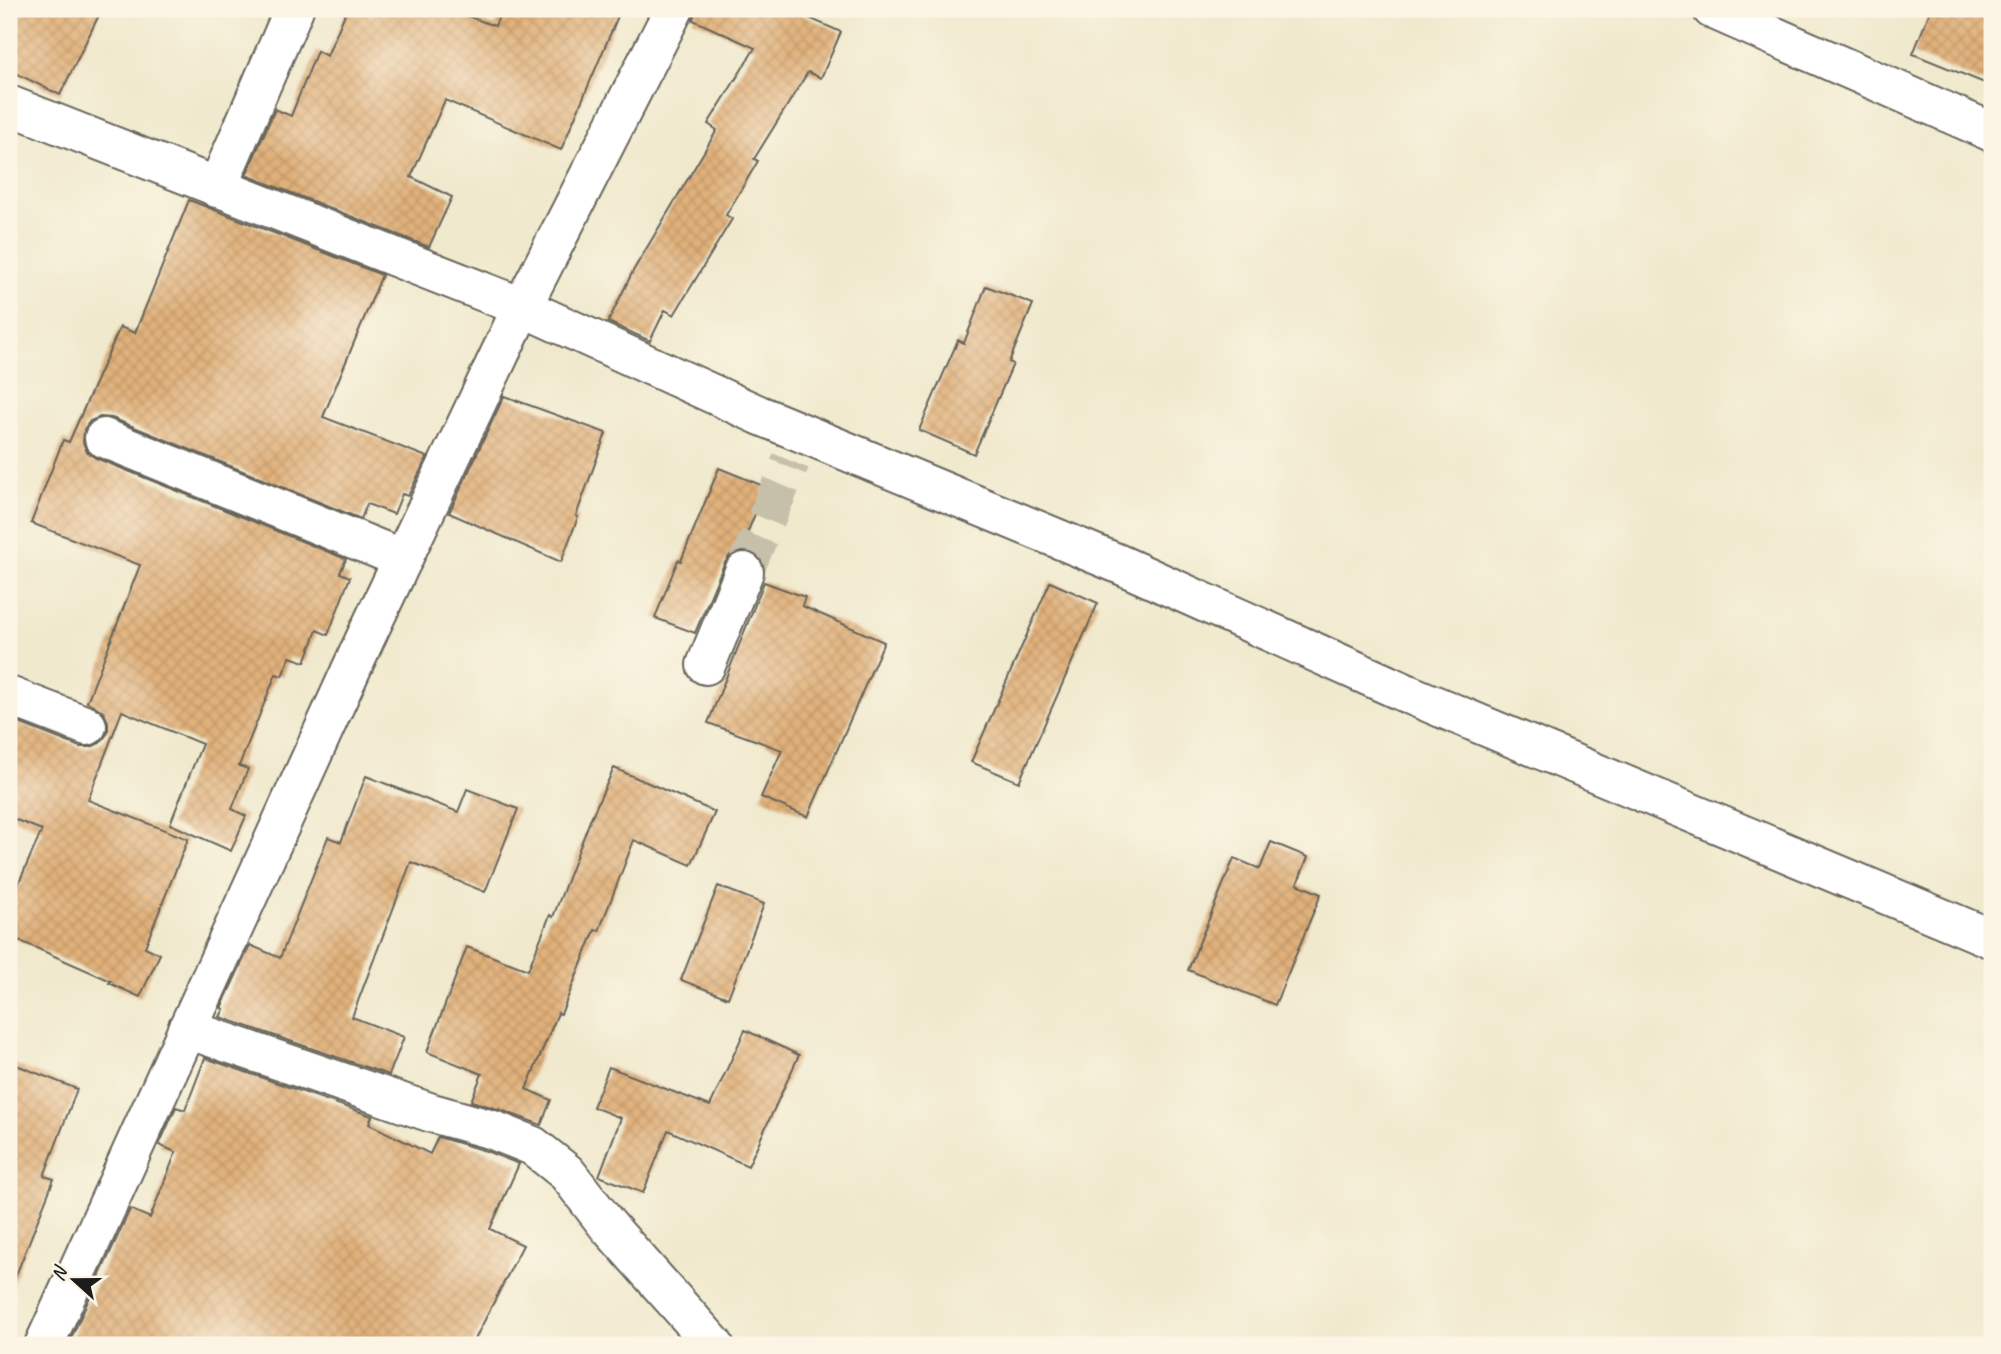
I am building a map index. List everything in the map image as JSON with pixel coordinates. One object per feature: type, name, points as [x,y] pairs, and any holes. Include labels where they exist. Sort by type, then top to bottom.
[{"type":"street","points":[[217,188],[294,9]]},
{"type":"street","points":[[44,1345],[402,559],[522,307],[674,9]]},
{"type":"street","points":[[1712,9],[1992,132]]},
{"type":"street","points":[[9,105],[522,307],[796,447],[1119,564],[1408,694],[1992,939]]},
{"type":"street","points":[[103,438],[402,559]]},
{"type":"street","points":[[706,665],[744,572]]},
{"type":"street","points":[[9,696],[87,726]]},
{"type":"street","points":[[187,1029],[432,1113],[493,1130],[533,1146],[567,1173],[608,1226],[714,1345]]},
{"type":"building","points":[[9,9],[102,9],[60,95],[9,70]]},
{"type":"building","points":[[347,9],[447,9],[495,26],[502,9],[621,9],[561,150],[445,100],[411,177],[452,197],[429,247],[246,175],[275,109],[291,116],[317,51],[327,56]]},
{"type":"building","points":[[696,9],[789,9],[841,32],[821,78],[808,72],[754,159],[758,161],[726,215],[732,219],[674,315],[665,310],[650,341],[608,322],[633,271],[717,130],[708,124],[755,48],[693,20]]},
{"type":"building","points":[[1931,9],[1973,9],[1992,17],[1992,86],[1913,54]]},
{"type":"building","points":[[189,200],[382,275],[323,417],[427,457],[408,496],[402,494],[394,514],[367,504],[361,519],[112,418],[100,417],[90,421],[84,429],[83,442],[87,452],[96,458],[346,559],[340,573],[350,577],[328,635],[317,630],[305,662],[290,657],[282,676],[276,674],[239,766],[248,769],[232,809],[246,816],[231,851],[170,824],[202,744],[122,711],[88,800],[188,839],[145,947],[160,954],[140,997],[109,983],[111,981],[9,936],[9,905],[42,830],[9,817],[9,719],[80,747],[91,747],[100,743],[108,733],[108,722],[104,713],[87,702],[140,565],[31,523],[63,440],[69,442],[120,327],[135,333]]},
{"type":"building","points":[[986,286],[1033,304],[1009,362],[1013,364],[974,454],[919,430],[958,340],[964,343]]},
{"type":"building","points":[[504,396],[606,433],[561,562],[449,513]]},
{"type":"building","points":[[719,468],[766,487],[740,551],[730,555],[724,564],[695,633],[655,618]]},
{"type":"building","points":[[764,582],[805,597],[802,606],[884,642],[808,817],[761,797],[782,750],[708,723]]},
{"type":"building","points":[[1050,582],[1098,603],[1019,782],[971,762]]},
{"type":"building","points":[[614,768],[715,812],[691,865],[634,840],[599,931],[595,930],[561,1014],[558,1013],[526,1089],[551,1100],[541,1125],[471,1101],[482,1074],[427,1052],[467,947],[528,970],[550,915],[553,917],[591,818]]},
{"type":"building","points":[[366,776],[458,812],[467,789],[518,809],[485,892],[411,862],[352,1017],[404,1037],[389,1075],[220,1017],[224,1009],[221,1008],[250,945],[280,958],[328,837],[341,842]]},
{"type":"building","points":[[1271,842],[1308,857],[1297,884],[1321,894],[1275,1005],[1188,970],[1234,858],[1260,869]]},
{"type":"building","points":[[718,886],[764,904],[728,998],[681,980]]},
{"type":"building","points":[[745,1030],[799,1055],[748,1166],[668,1130],[643,1193],[599,1176],[621,1118],[593,1107],[609,1067],[710,1106]]},
{"type":"building","points":[[205,1058],[372,1116],[369,1124],[430,1154],[438,1137],[519,1164],[490,1229],[523,1245],[472,1345],[68,1345],[130,1209],[150,1218],[176,1152],[159,1145],[176,1107],[185,1110]]},
{"type":"building","points":[[9,1062],[77,1089],[44,1176],[54,1179],[11,1288],[9,1288]]},
{"type":"tunnel","points":[[744,572],[791,461]]}]
